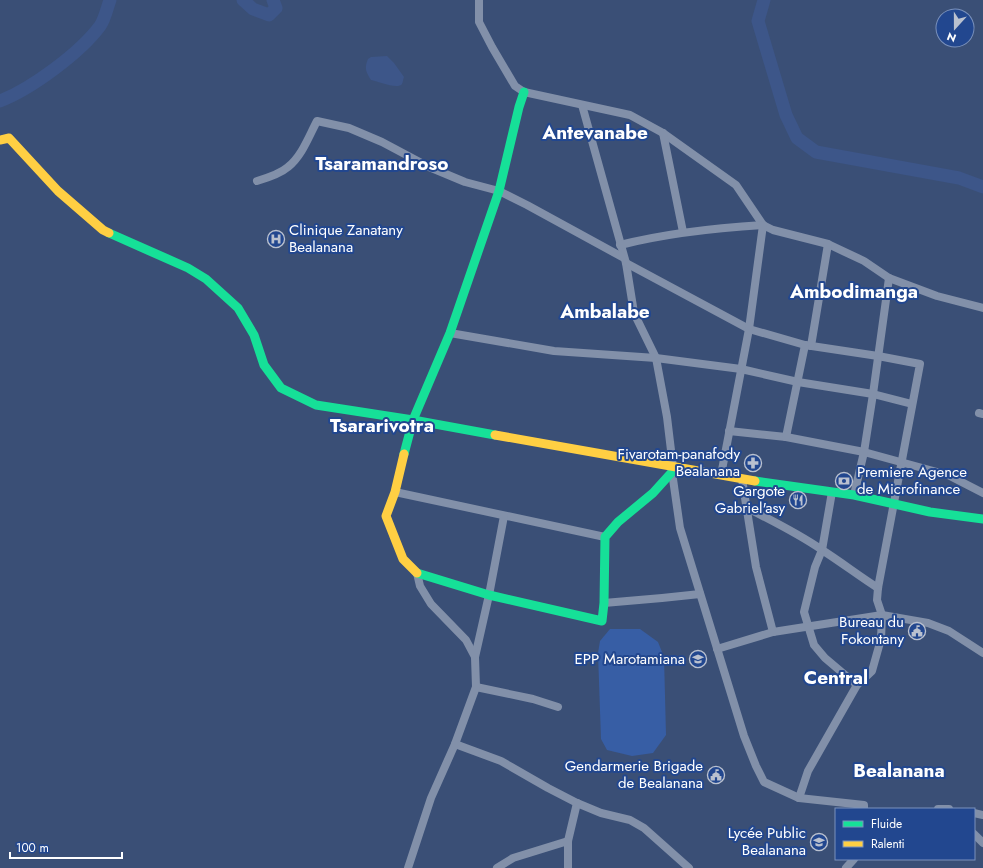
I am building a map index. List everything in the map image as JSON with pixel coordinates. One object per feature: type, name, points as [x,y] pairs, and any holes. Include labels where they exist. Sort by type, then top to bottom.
[{"type":"street","points":[[479,0],[479,22],[492,48],[515,86],[524,92],[630,115],[663,133],[736,185],[763,225],[773,230],[828,244],[864,261],[889,278],[937,296],[983,308]]},
{"type":"street","points":[[524,92],[498,191],[450,333],[413,420],[395,492],[386,516],[387,520],[403,559],[417,573],[458,587],[602,621],[604,602],[605,536],[618,522],[653,493],[672,469]]},
{"type":"street","points":[[582,105],[625,260],[634,313],[656,358],[667,416],[680,528],[744,736],[756,766],[764,782],[799,798],[864,805],[864,808]]},
{"type":"street","points":[[257,181],[268,178],[288,167],[298,156],[317,121],[349,128],[382,142],[429,167],[465,182],[498,191],[527,205],[749,329],[808,346],[878,356],[920,364],[878,588],[877,600],[882,615],[881,639],[872,671],[857,685],[808,771],[799,798]]},
{"type":"street","points":[[663,133],[683,232]]},
{"type":"street","points":[[0,140],[9,138],[58,191],[103,230],[188,268],[206,279],[238,308],[254,335],[264,365],[281,388],[316,405],[413,420],[672,469],[854,495],[930,512],[983,519]]},
{"type":"street","points":[[620,245],[683,232],[724,227],[763,225]]},
{"type":"street","points":[[721,475],[749,329],[763,225]]},
{"type":"street","points":[[786,437],[798,382],[808,346],[828,244]]},
{"type":"street","points":[[854,495],[864,452],[889,278]]},
{"type":"street","points":[[450,333],[554,351],[656,358],[741,369],[798,382],[873,394],[912,404]]},
{"type":"street","points":[[729,431],[786,437],[864,452],[948,475],[983,493]]},
{"type":"street","points":[[742,479],[748,508],[756,567],[773,632]]},
{"type":"street","points":[[395,492],[605,536]]},
{"type":"street","points":[[832,492],[822,550],[815,567],[804,612],[814,645],[825,658],[857,685]]},
{"type":"street","points":[[748,508],[822,550],[853,573],[878,588]]},
{"type":"street","points":[[408,868],[431,798],[455,744],[476,687],[475,657],[489,595],[504,516]]},
{"type":"street","points":[[417,573],[420,586],[432,604],[466,640],[475,657]]},
{"type":"street","points":[[604,602],[700,594]]},
{"type":"street","points":[[718,649],[773,632],[882,615],[928,623],[949,631],[983,653]]},
{"type":"street","points":[[476,687],[533,699],[558,708]]},
{"type":"street","points":[[455,744],[501,761],[577,803],[601,813],[630,820],[644,828],[690,868]]},
{"type":"street","points":[[568,868],[568,842],[577,803]]},
{"type":"street","points":[[975,835],[983,844]]},
{"type":"street","points":[[497,868],[513,858],[568,842]]},
{"type":"street","points":[[846,868],[853,860]]},
{"type":"shaded area","points":[[387,56],[404,77],[400,86],[392,86],[371,80],[367,72],[366,65],[368,59],[371,57]]},
{"type":"shaded area","points":[[610,629],[640,629],[658,642],[664,657],[666,735],[653,753],[632,756],[607,750],[601,739],[598,653],[600,641]]},
{"type":"waterway","points":[[0,101],[40,79],[80,47],[102,23],[110,0]]},
{"type":"waterway","points":[[243,0],[253,9],[269,15],[276,8],[273,0]]},
{"type":"waterway","points":[[764,0],[758,21],[786,115],[797,138],[816,152],[959,178],[983,187]]},
{"type":"traffic: fast","points":[[404,454],[413,420],[450,333],[499,191],[524,92]]},
{"type":"traffic: fast","points":[[109,233],[188,268],[206,279],[238,308],[254,335],[264,365],[281,388],[316,405],[413,420],[495,435]]},
{"type":"traffic: fast","points":[[417,573],[489,595],[602,621],[604,603],[605,537],[618,522],[653,493],[672,472]]},
{"type":"traffic: fast","points":[[755,481],[854,495],[930,512],[983,519]]},
{"type":"traffic: slow","points":[[0,140],[9,138],[58,191],[103,230],[109,233]]},
{"type":"traffic: slow","points":[[495,435],[755,481]]},
{"type":"traffic: slow","points":[[404,454],[395,492],[386,516],[403,559],[417,573]]},
{"type":"place","name":"Clinique Zanatany Bealanana","points":[[276,239]]},
{"type":"place","name":"Fivarotam-panafody Bealanana","points":[[753,463]]},
{"type":"place","name":"Premiere Agence de Microfinance","points":[[844,481]]},
{"type":"place","name":"Gargote Gabriel'asy","points":[[798,500]]},
{"type":"place","name":"Bureau du Fokontany","points":[[917,631]]},
{"type":"place","name":"EPP Marotamiana","points":[[698,659]]},
{"type":"place","name":"Gendarmerie Brigade de Bealanana","points":[[716,775]]},
{"type":"place","name":"Lycée Public Bealanana","points":[[819,842]]},
{"type":"district","name":"Antevanabe","points":[[595,132]]},
{"type":"district","name":"Tsaramandroso","points":[[382,163]]},
{"type":"district","name":"Ambodimanga","points":[[854,291]]},
{"type":"district","name":"Ambalabe","points":[[605,311]]},
{"type":"district","name":"Tsararivotra","points":[[382,425]]},
{"type":"district","name":"Central","points":[[836,677]]},
{"type":"district","name":"Bealanana","points":[[899,770]]}]
